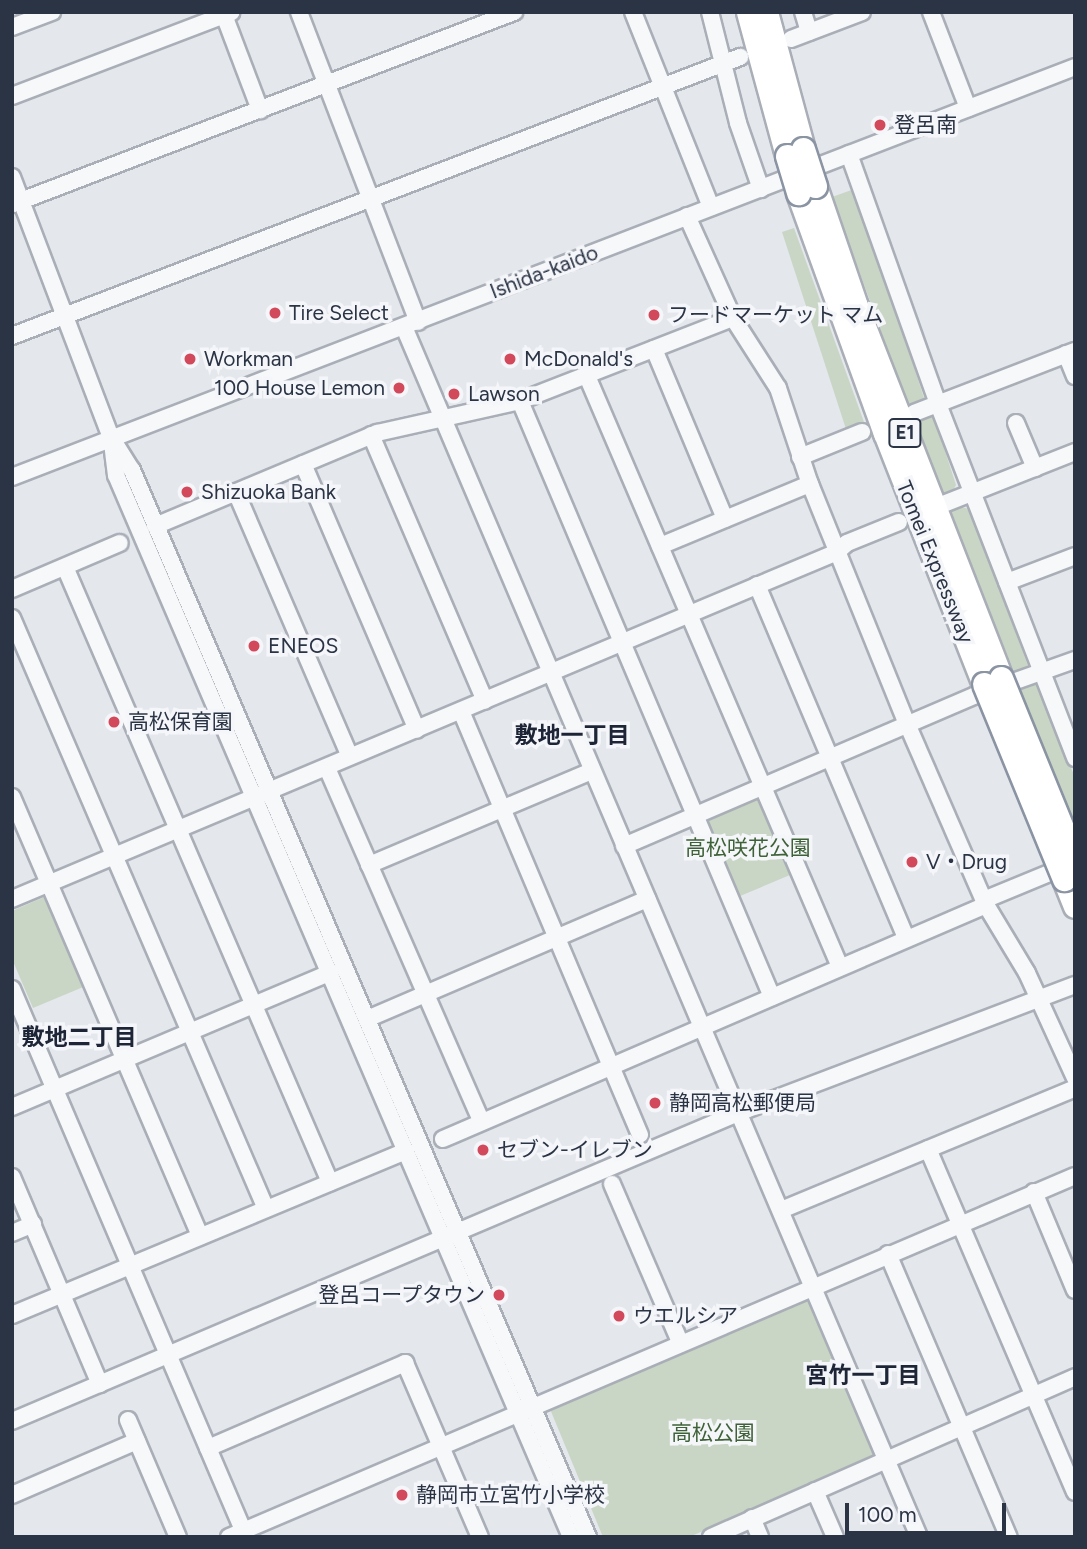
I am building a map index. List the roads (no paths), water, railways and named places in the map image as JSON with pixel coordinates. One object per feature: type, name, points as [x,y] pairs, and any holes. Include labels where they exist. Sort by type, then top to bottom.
[{"type":"highway","name":"Tomei Expressway","points":[[748,12],[884,433],[1071,867],[1075,906]]},
{"type":"highway","name":"Tomei Expressway","points":[[766,12],[795,153]]},
{"type":"street","points":[[12,27],[52,12]]},
{"type":"street","points":[[299,12],[371,200],[441,416],[919,1537]]},
{"type":"street","points":[[17,203],[514,12]]},
{"type":"street","points":[[633,12],[711,207]]},
{"type":"street","points":[[710,12],[738,122],[761,189]]},
{"type":"street","points":[[803,12],[809,32]]},
{"type":"street","points":[[791,39],[862,12]]},
{"type":"street","points":[[931,12],[968,108]]},
{"type":"street","points":[[12,96],[228,14],[260,110]]},
{"type":"street","points":[[12,336],[663,89],[740,57]]},
{"type":"street","name":"Ishida-kaido","points":[[12,477],[1075,67]]},
{"type":"street","points":[[849,153],[939,404],[1075,758]]},
{"type":"street","points":[[12,177],[17,203],[66,316],[111,437],[132,470],[155,526],[331,972],[406,1151],[450,1233]]},
{"type":"street","points":[[687,216],[733,318],[778,388],[810,484],[908,726],[985,902],[1038,996],[1075,1078]]},
{"type":"street","points":[[155,526],[371,435],[441,416],[520,401],[733,318]]},
{"type":"street","points":[[654,349],[725,519]]},
{"type":"street","points":[[914,413],[1070,352],[1075,376]]},
{"type":"street","points":[[587,376],[840,967]]},
{"type":"street","points":[[520,401],[772,997]]},
{"type":"street","points":[[1016,423],[1035,468]]},
{"type":"street","points":[[800,457],[862,432]]},
{"type":"street","points":[[371,435],[485,701]]},
{"type":"street","points":[[111,437],[116,475],[367,1019],[450,1233],[525,1409],[571,1537]]},
{"type":"street","points":[[946,503],[1075,452]]},
{"type":"street","points":[[303,464],[417,730]]},
{"type":"street","points":[[660,546],[810,484]]},
{"type":"street","points":[[236,492],[349,757]]},
{"type":"street","points":[[12,899],[837,552],[847,542],[899,522]]},
{"type":"street","points":[[12,589],[120,543]]},
{"type":"street","points":[[1007,582],[1075,556]]},
{"type":"street","points":[[65,566],[330,1182]]},
{"type":"street","points":[[757,584],[906,937]]},
{"type":"street","points":[[12,618],[266,1209]]},
{"type":"street","points":[[624,846],[976,695],[1075,660]]},
{"type":"street","points":[[461,711],[640,1135]]},
{"type":"street","points":[[327,768],[482,1122]]},
{"type":"street","points":[[369,865],[592,771]]},
{"type":"street","points":[[12,797],[200,1236]]},
{"type":"street","points":[[443,1139],[1071,867]]},
{"type":"street","points":[[367,1019],[647,898]]},
{"type":"street","points":[[12,1107],[331,972]]},
{"type":"street","points":[[12,1421],[738,1113],[1038,996],[1075,985]]},
{"type":"street","points":[[12,989],[169,1354],[208,1448],[239,1535],[680,1342],[1075,1176]]},
{"type":"street","points":[[781,1210],[1075,1088]]},
{"type":"street","points":[[928,1149],[1075,1492]]},
{"type":"street","points":[[12,1315],[406,1151]]},
{"type":"street","points":[[12,1177],[100,1384]]},
{"type":"street","points":[[612,1184],[680,1342]]},
{"type":"street","points":[[1034,1192],[1075,1290]]},
{"type":"street","points":[[12,1233],[33,1224]]},
{"type":"street","points":[[888,1254],[1009,1537]]},
{"type":"street","points":[[208,1448],[405,1363],[480,1537]]},
{"type":"street","points":[[710,1537],[1075,1377]]},
{"type":"street","points":[[525,1409],[589,1537]]},
{"type":"street","points":[[128,1420],[178,1537]]},
{"type":"street","points":[[12,1495],[138,1441]]},
{"type":"street","points":[[815,1490],[835,1537]]},
{"type":"street","points":[[752,1518],[760,1537]]},
{"type":"place","name":"登呂南","points":[[880,125]]},
{"type":"place","name":"Tire Select","points":[[275,313]]},
{"type":"place","name":"フードマーケット マム","points":[[654,315]]},
{"type":"place","name":"Workman","points":[[190,359]]},
{"type":"place","name":"McDonald's","points":[[510,359]]},
{"type":"place","name":"100 House Lemon","points":[[399,388]]},
{"type":"place","name":"Lawson","points":[[454,394]]},
{"type":"place","name":"Shizuoka Bank","points":[[187,492]]},
{"type":"place","name":"ENEOS","points":[[254,646]]},
{"type":"place","name":"高松保育園","points":[[114,722]]},
{"type":"place","name":"V・Drug","points":[[912,862]]},
{"type":"place","name":"静岡高松郵便局","points":[[655,1103]]},
{"type":"place","name":"セブン-イレブン","points":[[483,1150]]},
{"type":"place","name":"登呂コープタウン","points":[[499,1295]]},
{"type":"place","name":"ウエルシア","points":[[619,1316]]},
{"type":"place","name":"静岡市立宮竹小学校","points":[[402,1495]]},
{"type":"district","name":"敷地一丁目","points":[[572,735]]},
{"type":"district","name":"敷地二丁目","points":[[79,1037]]},
{"type":"district","name":"宮竹一丁目","points":[[863,1375]]},
{"type":"park label","name":"高松咲花公園","points":[[748,848]]},
{"type":"park label","name":"高松公園","points":[[713,1433]]}]
